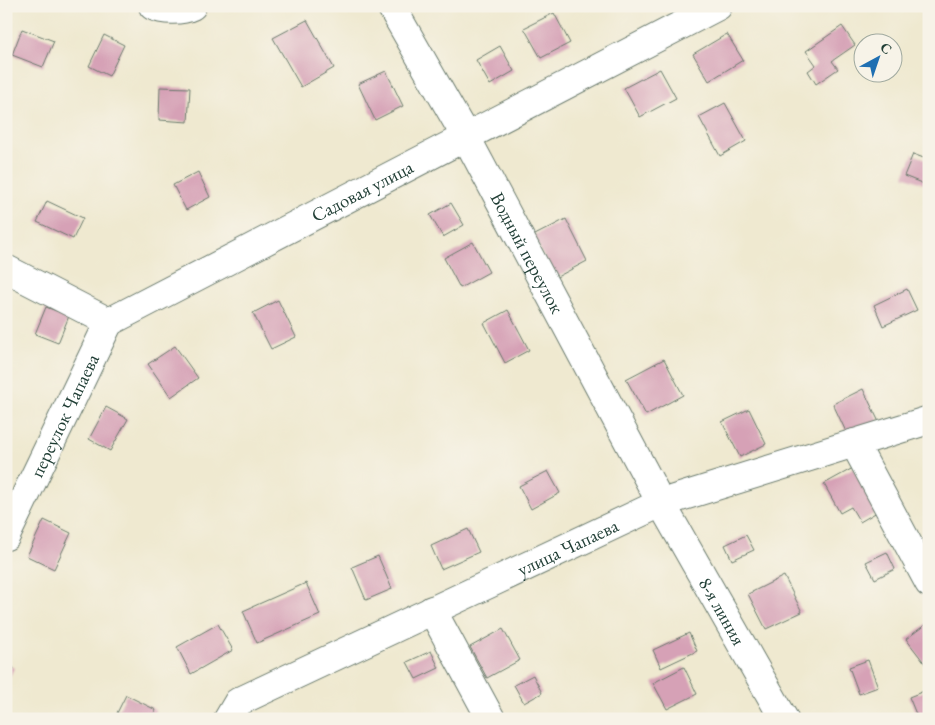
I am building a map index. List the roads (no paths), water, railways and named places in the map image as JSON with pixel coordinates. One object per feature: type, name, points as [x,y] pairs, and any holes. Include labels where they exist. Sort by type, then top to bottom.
[{"type":"street","points":[[153,6],[158,9],[187,9],[192,6]]},
{"type":"street","name":"Водный переулок","points":[[390,6],[466,137],[661,503]]},
{"type":"street","name":"Садовая улица","points":[[109,322],[718,6]]},
{"type":"street","points":[[6,269],[109,322]]},
{"type":"street","name":"переулок Чапаева","points":[[6,536],[109,322]]},
{"type":"street","name":"улица Чапаева","points":[[228,719],[238,702],[661,503],[929,420]]},
{"type":"street","points":[[854,443],[929,582]]},
{"type":"street","name":"8-я линия","points":[[661,503],[784,719]]},
{"type":"street","points":[[432,610],[491,719]]}]
